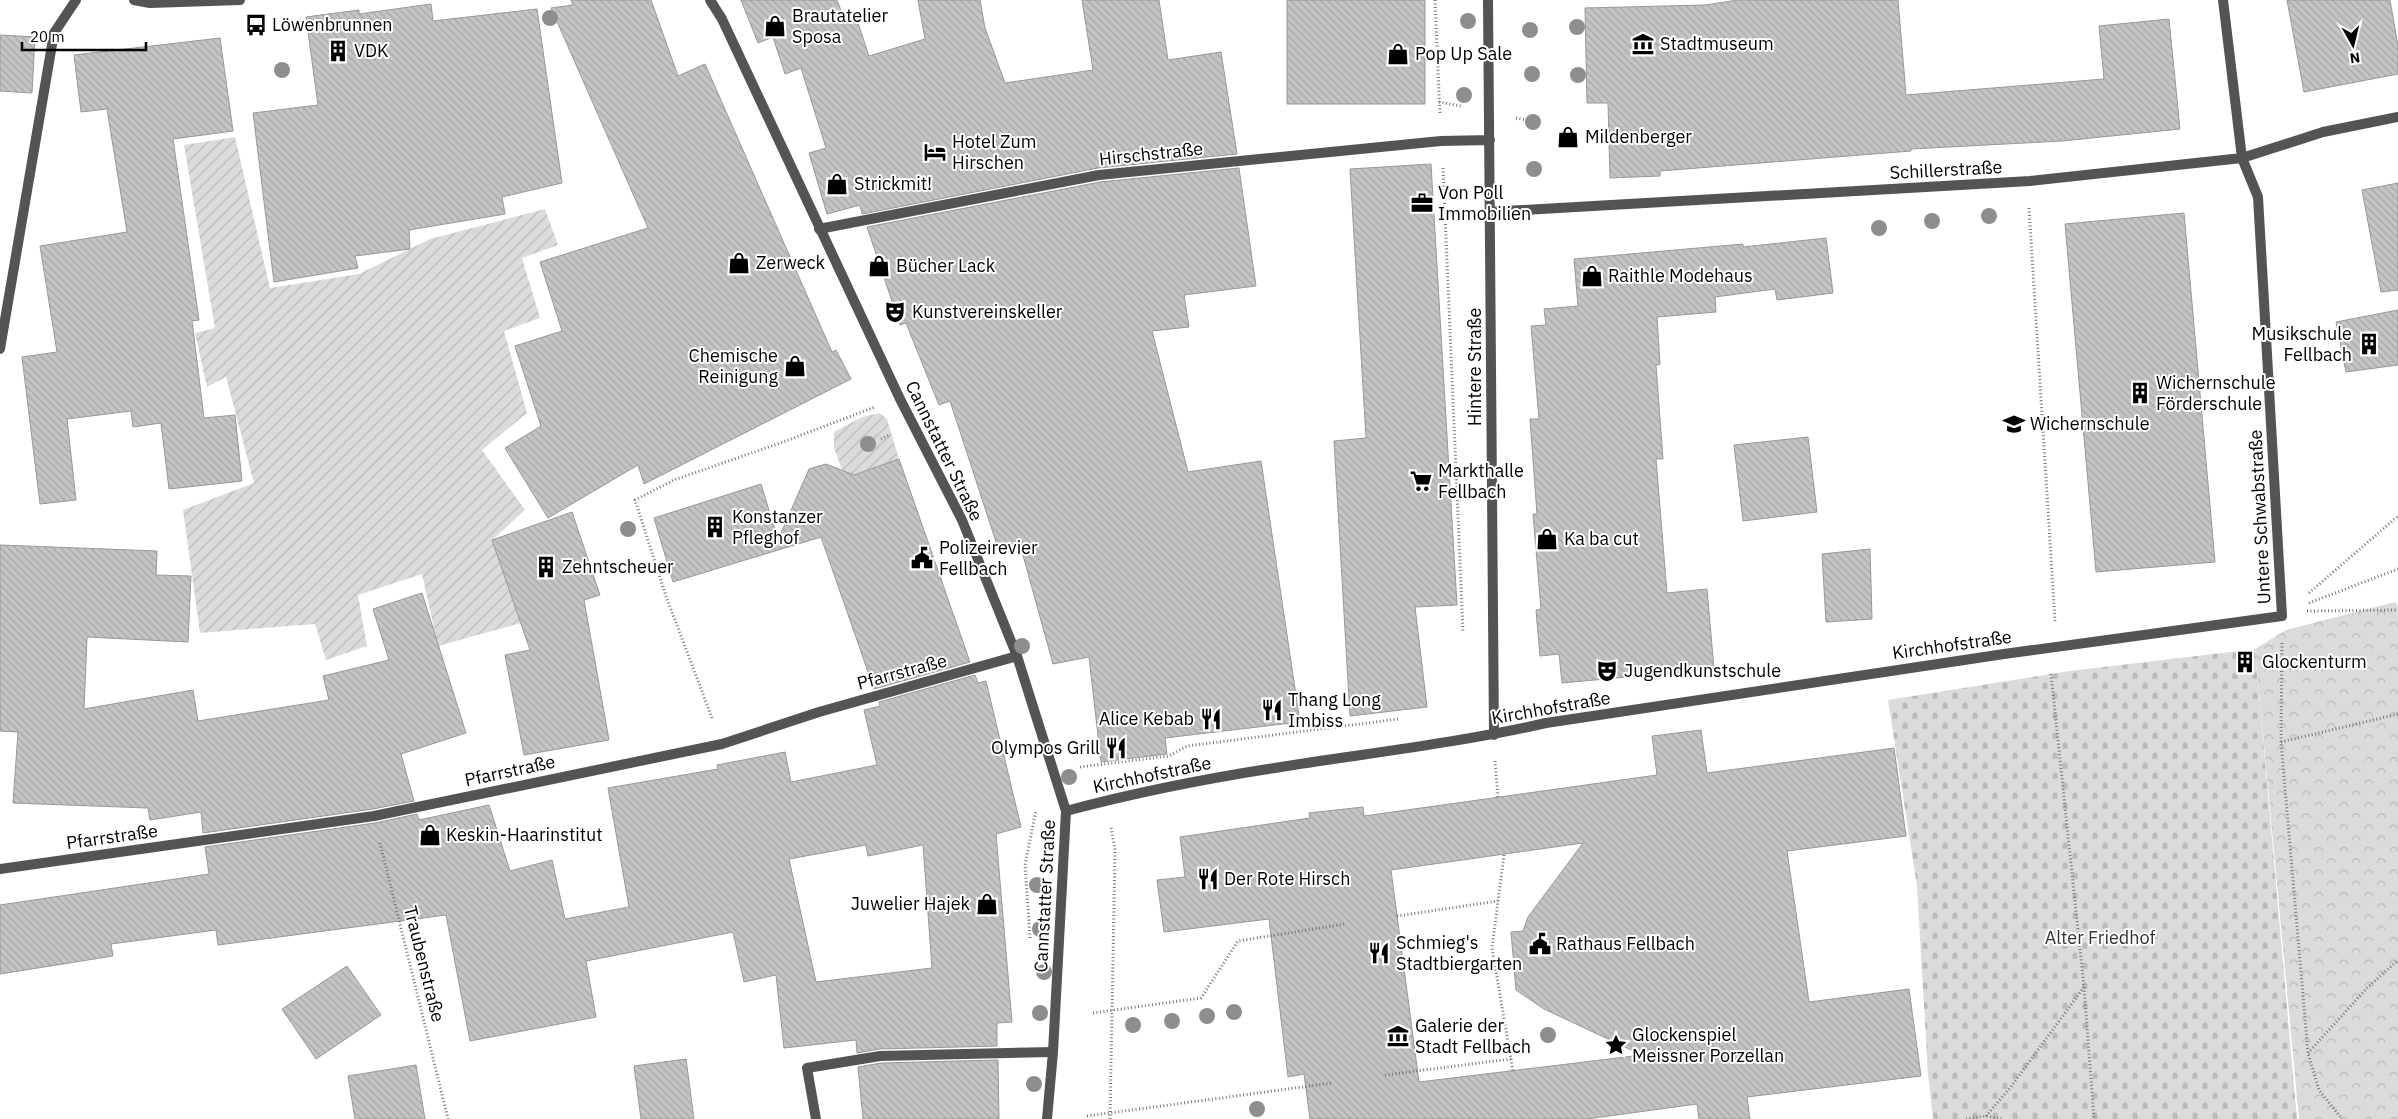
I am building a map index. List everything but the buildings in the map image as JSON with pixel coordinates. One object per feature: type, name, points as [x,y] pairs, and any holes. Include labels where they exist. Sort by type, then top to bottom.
[{"type":"street","points":[[0,349],[54,33],[76,0]]},
{"type":"street","points":[[134,0],[150,3],[240,0]]},
{"type":"street","name":"Cannstatter Straße","points":[[710,0],[722,19],[900,399],[962,520],[1017,656],[1054,771],[1066,811],[1053,1052],[1047,1119]]},
{"type":"street","name":"Hintere Straße","points":[[1488,0],[1494,735]]},
{"type":"street","name":"Untere Schwabstraße","points":[[2223,0],[2242,158],[2258,197],[2285,614]]},
{"type":"street","name":"Schillerstraße","points":[[1490,212],[2030,181],[2242,158],[2323,132],[2398,117]]},
{"type":"street","name":"Hirschstraße","points":[[819,229],[1099,176],[1441,141],[1490,140]]},
{"type":"street","name":"Kirchhofstraße","points":[[1066,811],[1156,788],[1279,767],[1494,735],[1555,721],[2285,614]]},
{"type":"street","name":"Pfarrstraße","points":[[0,869],[374,816],[722,744],[818,712],[1017,656]]},
{"type":"street","points":[[816,1119],[807,1068],[880,1056],[1053,1052]]},
{"type":"path","points":[[1435,0],[1464,641]]},
{"type":"path","points":[[2030,181],[2028,182],[2030,229],[2056,647],[2051,674],[2084,987],[2094,1119]]},
{"type":"path","points":[[722,744],[666,596],[635,500],[674,480],[783,442],[879,405]]},
{"type":"path","points":[[2342,1119],[2319,1090],[2308,1053],[2281,742],[2285,614],[2398,516]]},
{"type":"path","points":[[2285,614],[2398,569]]},
{"type":"path","points":[[2285,614],[2398,610]]},
{"type":"path","points":[[2281,742],[2398,714]]},
{"type":"path","points":[[1054,771],[1169,756],[1187,746],[1409,718]]},
{"type":"path","points":[[1494,735],[1498,798]]},
{"type":"path","points":[[1102,765],[1115,850],[1110,1119]]},
{"type":"path","name":"Traubenstraße","points":[[374,816],[448,1119]]},
{"type":"path","points":[[1504,855],[1492,948],[1514,1071]]},
{"type":"path","points":[[1397,916],[1498,901]]},
{"type":"path","points":[[1093,1013],[1201,998],[1238,941],[1344,924]]},
{"type":"path","points":[[2308,1053],[2367,988],[2398,960]]},
{"type":"path","points":[[1986,1116],[2010,1088],[2084,987]]},
{"type":"path","points":[[1385,1076],[1511,1059]]},
{"type":"path","points":[[1087,1116],[1332,1083]]},
{"type":"path","points":[[1966,1119],[1986,1116],[2002,1119]]},
{"type":"green space","points":[[235,137],[270,288],[359,274],[430,239],[545,209],[558,245],[522,258],[540,318],[504,331],[527,413],[482,450],[525,510],[492,540],[521,623],[438,646],[422,574],[358,595],[367,646],[326,660],[315,624],[200,633],[183,510],[254,483],[226,377],[207,387],[195,333],[215,328],[184,145]]},
{"type":"green space","points":[[880,413],[887,419],[899,459],[845,478],[834,448],[834,432],[862,417]]},
{"type":"green space","points":[[2395,602],[2398,606],[2398,1119],[2299,1119],[2255,649],[2286,630]]},
{"type":"green space","name":"Alter Friedhof","points":[[2255,649],[2297,1119],[1933,1119],[1928,1074],[1917,886],[1888,700],[2070,671]]},
{"type":"place","name":"Löwenbrunnen","points":[[256,25]]},
{"type":"place","name":"Brautatelier Sposa","points":[[775,26]]},
{"type":"place","name":"Stadtmuseum","points":[[1643,44]]},
{"type":"place","name":"VDK","points":[[338,51]]},
{"type":"place","name":"Pop Up Sale","points":[[1398,54]]},
{"type":"place","name":"Mildenberger","points":[[1568,137]]},
{"type":"place","name":"Hotel Zum Hirschen","points":[[935,152]]},
{"type":"place","name":"Strickmit!","points":[[837,184]]},
{"type":"place","name":"Von Poll Immobilien","points":[[1422,203]]},
{"type":"place","name":"Zerweck","points":[[739,263]]},
{"type":"place","name":"Bücher Lack","points":[[879,266]]},
{"type":"place","name":"Raithle Modehaus","points":[[1592,276]]},
{"type":"place","name":"Kunstvereinskeller","points":[[895,312]]},
{"type":"place","name":"Musikschule Fellbach","points":[[2369,344]]},
{"type":"place","name":"Chemische Reinigung","points":[[795,366]]},
{"type":"place","name":"Wichernschule Förderschule","points":[[2140,393]]},
{"type":"place","name":"Wichernschule","points":[[2014,424]]},
{"type":"place","name":"Markthalle Fellbach","points":[[1421,481]]},
{"type":"place","name":"Konstanzer Pfleghof","points":[[715,527]]},
{"type":"place","name":"Ka ba cut","points":[[1547,539]]},
{"type":"place","name":"Polizeirevier Fellbach","points":[[922,558]]},
{"type":"place","name":"Zehntscheuer","points":[[546,567]]},
{"type":"place","name":"Glockenturm","points":[[2245,662]]},
{"type":"place","name":"Jugendkunstschule","points":[[1607,671]]},
{"type":"place","name":"Thang Long Imbiss","points":[[1272,710]]},
{"type":"place","name":"Alice Kebab","points":[[1211,719]]},
{"type":"place","name":"Olympos Grill","points":[[1116,748]]},
{"type":"place","name":"Keskin-Haarinstitut","points":[[430,835]]},
{"type":"place","name":"Der Rote Hirsch","points":[[1208,879]]},
{"type":"place","name":"Juwelier Hajek","points":[[987,904]]},
{"type":"place","name":"Rathaus Fellbach","points":[[1540,944]]},
{"type":"place","name":"Schmieg's Stadtbiergarten","points":[[1379,953]]},
{"type":"place","name":"Galerie der Stadt Fellbach","points":[[1398,1036]]},
{"type":"place","name":"Glockenspiel Meissner Porzellan","points":[[1616,1045]]}]
